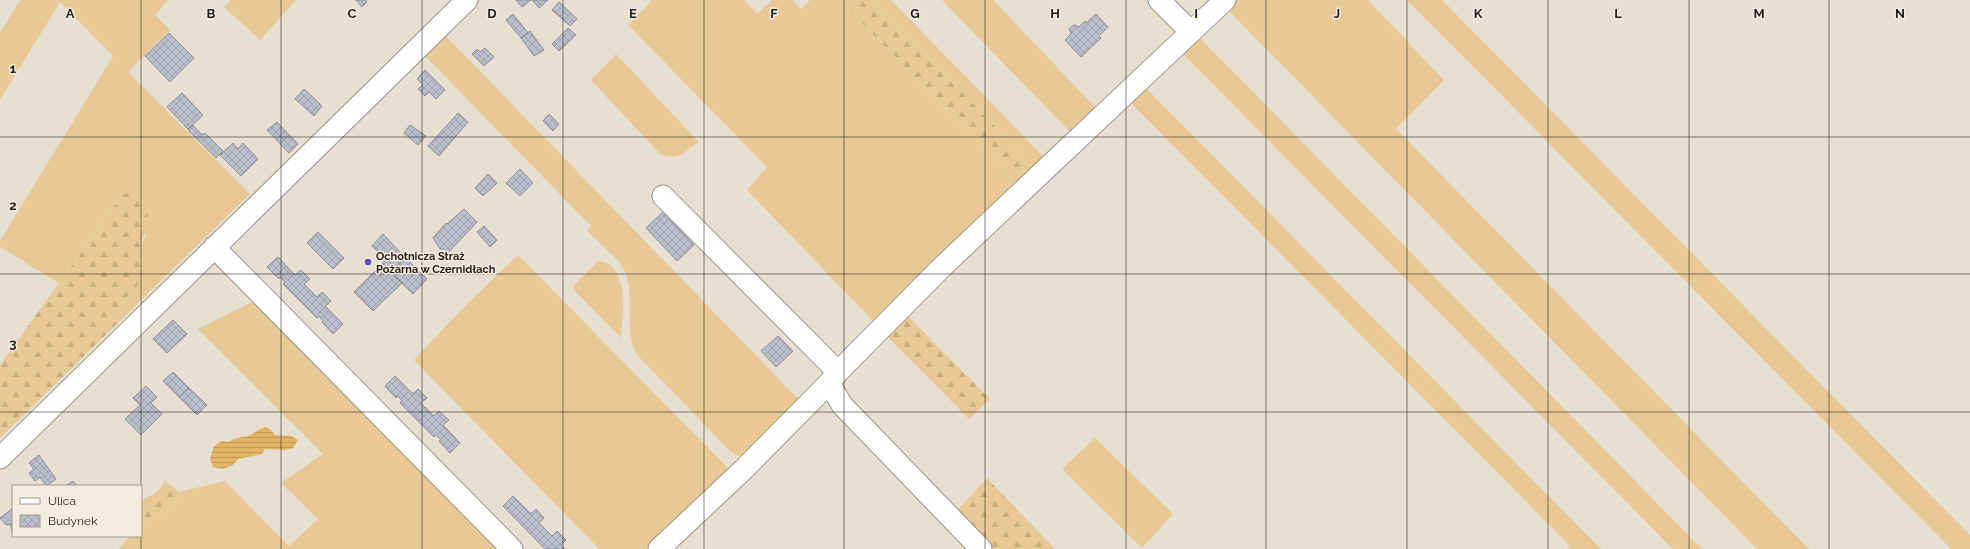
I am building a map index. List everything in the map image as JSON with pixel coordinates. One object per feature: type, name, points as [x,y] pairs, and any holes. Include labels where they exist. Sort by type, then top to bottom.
[{"type":"street","points":[[0,458],[467,0]]},
{"type":"street","points":[[1159,0],[1191,32]]},
{"type":"street","points":[[659,549],[743,470],[942,267],[1225,0]]},
{"type":"street","points":[[662,196],[833,378],[842,405],[981,549]]},
{"type":"street","points":[[214,247],[512,549]]},
{"type":"green space","points":[[20,0],[168,0],[155,15],[170,30],[128,72],[250,194],[123,318],[120,304],[139,282],[141,246],[146,235],[123,194],[59,283],[0,247],[0,241],[113,56],[60,2],[0,100],[0,33]]},
{"type":"green space","points":[[231,0],[296,0],[260,40],[224,7]]},
{"type":"green space","points":[[650,0],[744,0],[757,14],[772,0],[792,0],[801,9],[810,0],[840,0],[1015,181],[1023,156],[874,0],[891,0],[1047,160],[874,322],[747,190],[767,167],[628,25],[651,2]]},
{"type":"green space","points":[[840,0],[874,0],[1023,156],[1022,169],[1015,181]]},
{"type":"green space","points":[[942,0],[993,0],[1099,111],[1073,135]]},
{"type":"green space","points":[[1234,0],[1368,0],[1444,80],[1396,129],[1809,549],[1757,549],[1225,7]]},
{"type":"green space","points":[[1407,0],[1442,0],[1970,535],[1970,549],[1951,549]]},
{"type":"green space","points":[[445,35],[802,403],[749,456],[738,456],[731,452],[637,355],[632,344],[630,331],[629,284],[620,262],[587,231],[591,226],[423,54]]},
{"type":"green space","points":[[1197,35],[1702,549],[1673,549],[1180,51]]},
{"type":"green space","points":[[616,54],[699,142],[679,156],[674,157],[661,155],[591,80]]},
{"type":"green space","points":[[1143,85],[1601,549],[1566,549],[1570,546],[1127,99]]},
{"type":"green space","points":[[123,194],[134,196],[142,203],[148,215],[148,225],[141,247],[144,271],[136,286],[120,304],[123,318],[0,438],[0,365]]},
{"type":"green space","points":[[518,255],[732,472],[651,549],[599,549],[414,360],[465,306]]},
{"type":"green space","points":[[598,261],[609,264],[616,271],[620,280],[623,304],[621,338],[574,290],[574,285]]},
{"type":"green space","points":[[258,299],[504,549],[119,549],[129,537],[142,537],[142,522],[162,515],[174,506],[179,492],[225,481],[289,546],[318,519],[281,483],[323,454],[198,329]]},
{"type":"green space","points":[[904,312],[990,399],[969,419],[884,333]]},
{"type":"green space","points":[[1095,438],[1173,514],[1142,548],[1062,469]]},
{"type":"green space","points":[[987,478],[1055,549],[989,549],[954,514]]},
{"type":"green space","points":[[165,480],[179,492],[174,506],[162,515],[142,522],[142,500],[156,493]]},
{"type":"shaded area","points":[[265,427],[270,429],[275,435],[291,436],[298,440],[293,448],[285,450],[265,449],[262,454],[238,459],[233,465],[223,469],[213,467],[210,459],[214,446],[222,441],[229,442],[235,438],[247,436]]},
{"type":"building","points":[[356,0],[366,0],[367,2],[362,7]]},
{"type":"building","points":[[516,0],[531,0],[522,7]]},
{"type":"building","points":[[532,0],[548,0],[539,8]]},
{"type":"building","points":[[559,2],[577,19],[570,26],[552,10]]},
{"type":"building","points":[[513,14],[528,33],[521,38],[506,20]]},
{"type":"building","points":[[1096,14],[1108,27],[1099,36],[1101,38],[1081,57],[1065,40],[1071,34],[1069,29],[1074,25],[1079,27]]},
{"type":"building","points":[[568,28],[576,35],[559,51],[552,44]]},
{"type":"building","points":[[530,31],[544,50],[534,56],[521,38]]},
{"type":"building","points":[[169,33],[194,58],[170,82],[145,56]]},
{"type":"building","points":[[485,48],[494,57],[484,66],[472,54],[477,49],[480,52]]},
{"type":"building","points":[[425,70],[445,90],[436,99],[429,92],[425,96],[418,89],[423,85],[417,79]]},
{"type":"building","points":[[304,89],[322,106],[314,116],[295,99]]},
{"type":"building","points":[[182,93],[203,115],[188,129],[167,107]]},
{"type":"building","points":[[458,113],[468,122],[439,156],[428,146]]},
{"type":"building","points":[[549,114],[559,124],[553,131],[543,121]]},
{"type":"building","points":[[277,122],[298,144],[289,153],[267,130]]},
{"type":"building","points":[[193,125],[202,135],[205,133],[223,151],[216,158],[188,130]]},
{"type":"building","points":[[410,125],[426,136],[418,145],[404,133]]},
{"type":"building","points":[[233,143],[238,149],[243,143],[258,159],[241,176],[220,155]]},
{"type":"building","points":[[520,169],[533,183],[520,196],[506,183]]},
{"type":"building","points":[[488,174],[497,183],[483,196],[475,188]]},
{"type":"building","points":[[464,209],[477,222],[448,253],[444,249],[440,249],[433,238],[446,223],[447,224]]},
{"type":"building","points":[[663,212],[694,245],[677,261],[646,228]]},
{"type":"building","points":[[484,226],[497,240],[490,247],[477,232]]},
{"type":"building","points":[[318,232],[344,258],[333,269],[307,243]]},
{"type":"building","points":[[383,234],[405,257],[395,268],[372,246]]},
{"type":"building","points":[[278,257],[295,275],[301,270],[310,279],[304,284],[317,297],[322,292],[331,301],[325,306],[343,324],[333,334],[322,322],[323,321],[319,316],[317,318],[283,284],[285,282],[280,277],[279,279],[267,267]]},
{"type":"building","points":[[405,257],[427,279],[413,294],[382,264],[386,259],[395,268]]},
{"type":"building","points":[[382,264],[402,283],[373,311],[354,292]]},
{"type":"building","points":[[173,320],[187,334],[167,353],[153,339]]},
{"type":"building","points":[[778,336],[793,351],[776,367],[761,351]]},
{"type":"building","points":[[173,372],[189,388],[179,397],[163,381]]},
{"type":"building","points":[[395,376],[413,394],[418,389],[427,398],[421,403],[434,416],[439,411],[449,420],[443,425],[460,443],[450,453],[439,441],[441,440],[436,435],[434,437],[400,403],[402,401],[398,396],[396,398],[385,386]]},
{"type":"building","points":[[146,386],[157,397],[151,403],[162,414],[141,435],[125,419],[140,405],[133,398]]},
{"type":"building","points":[[189,388],[207,405],[197,415],[179,397]]},
{"type":"building","points":[[39,455],[56,479],[47,485],[45,485],[40,477],[35,481],[29,473],[34,469],[29,463]]},
{"type":"building","points":[[73,481],[76,485],[67,485]]},
{"type":"building","points":[[513,496],[531,514],[536,509],[544,518],[539,523],[552,536],[557,531],[566,540],[561,545],[565,549],[545,549],[503,506]]},
{"type":"building","points":[[12,509],[12,531],[10,524],[6,525],[0,518]]},
{"type":"place","name":"Ochotnicza Straż Pożarna w Czernidłach","points":[[368,262]]}]
